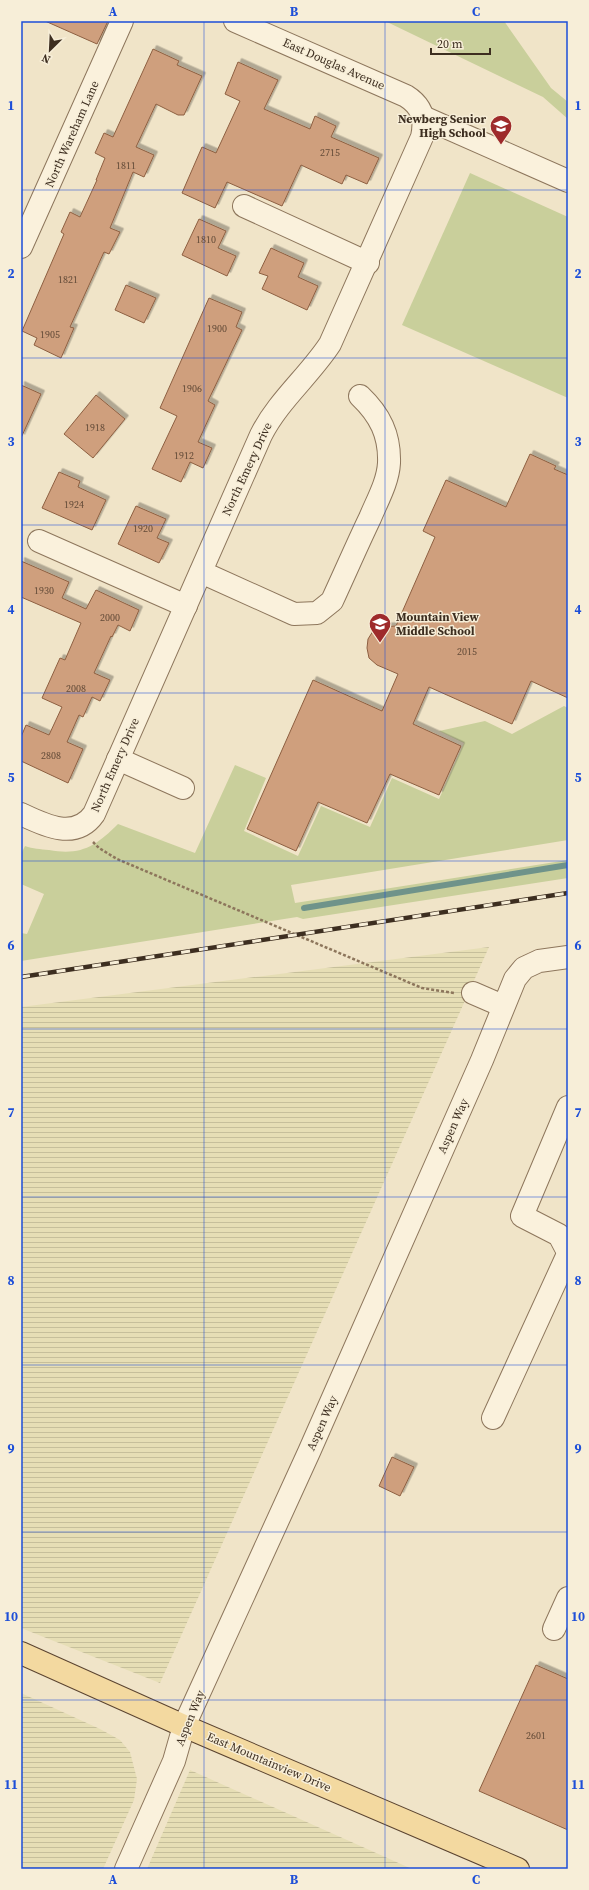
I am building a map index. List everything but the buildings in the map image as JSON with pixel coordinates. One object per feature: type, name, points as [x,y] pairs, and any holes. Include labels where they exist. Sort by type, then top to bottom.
[{"type":"main road","name":"East Mountainview Drive","points":[[21,1653],[184,1726],[518,1869]]},
{"type":"street","name":"North Wareham Lane","points":[[21,247],[122,21]]},
{"type":"street","name":"East Douglas Avenue","points":[[235,21],[406,96],[416,104],[424,117]]},
{"type":"street","points":[[424,117],[568,181]]},
{"type":"street","name":"North Emery Drive","points":[[85,834],[85,824],[94,814],[266,425],[320,360],[330,344],[419,148],[424,130],[424,117]]},
{"type":"street","points":[[244,206],[368,263]]},
{"type":"street","points":[[201,572],[294,614],[317,613],[332,601],[381,492],[389,464],[388,444],[382,422],[371,406],[360,396]]},
{"type":"street","points":[[39,541],[186,606]]},
{"type":"street","points":[[118,759],[183,788]]},
{"type":"street","points":[[21,814],[56,829],[70,829],[85,834]]},
{"type":"street","name":"Aspen Way","points":[[126,1869],[174,1761],[184,1726],[312,1445],[482,1060],[515,979],[524,968],[539,961],[568,957]]},
{"type":"street","points":[[473,992],[503,1006]]},
{"type":"street","points":[[493,1418],[568,1253],[559,1235],[522,1216],[568,1107]]},
{"type":"street","points":[[554,1629],[568,1598]]},
{"type":"path","points":[[85,834],[99,848],[117,859],[422,988],[448,993],[473,992]]},
{"type":"shaded area","points":[[489,947],[160,1683],[21,1628],[21,1007]]},
{"type":"shaded area","points":[[21,1693],[100,1729],[120,1740],[130,1752],[137,1779],[134,1800],[103,1869],[21,1869]]},
{"type":"shaded area","points":[[190,1770],[412,1869],[147,1869]]},
{"type":"green space","points":[[385,21],[504,21],[551,88],[568,102],[568,119],[543,97]]},
{"type":"green space","points":[[470,173],[568,217],[568,398],[402,325]]},
{"type":"green space","points":[[564,706],[568,708],[568,840],[291,885],[295,903],[568,860],[568,878],[303,919],[297,917],[21,961],[21,933],[27,934],[44,894],[21,884],[21,854],[25,846],[60,852],[79,850],[87,848],[95,843],[118,824],[195,853],[235,765],[266,778],[244,831],[298,856],[321,806],[370,827],[392,778],[439,799],[464,743],[439,731],[485,721],[512,734]]},
{"type":"waterway","points":[[304,908],[568,865]]},
{"type":"railway","points":[[21,977],[568,893]]},
{"type":"place","name":"Newberg Senior High School","points":[[501,146]]},
{"type":"place","name":"Mountain View Middle School","points":[[380,644]]}]
